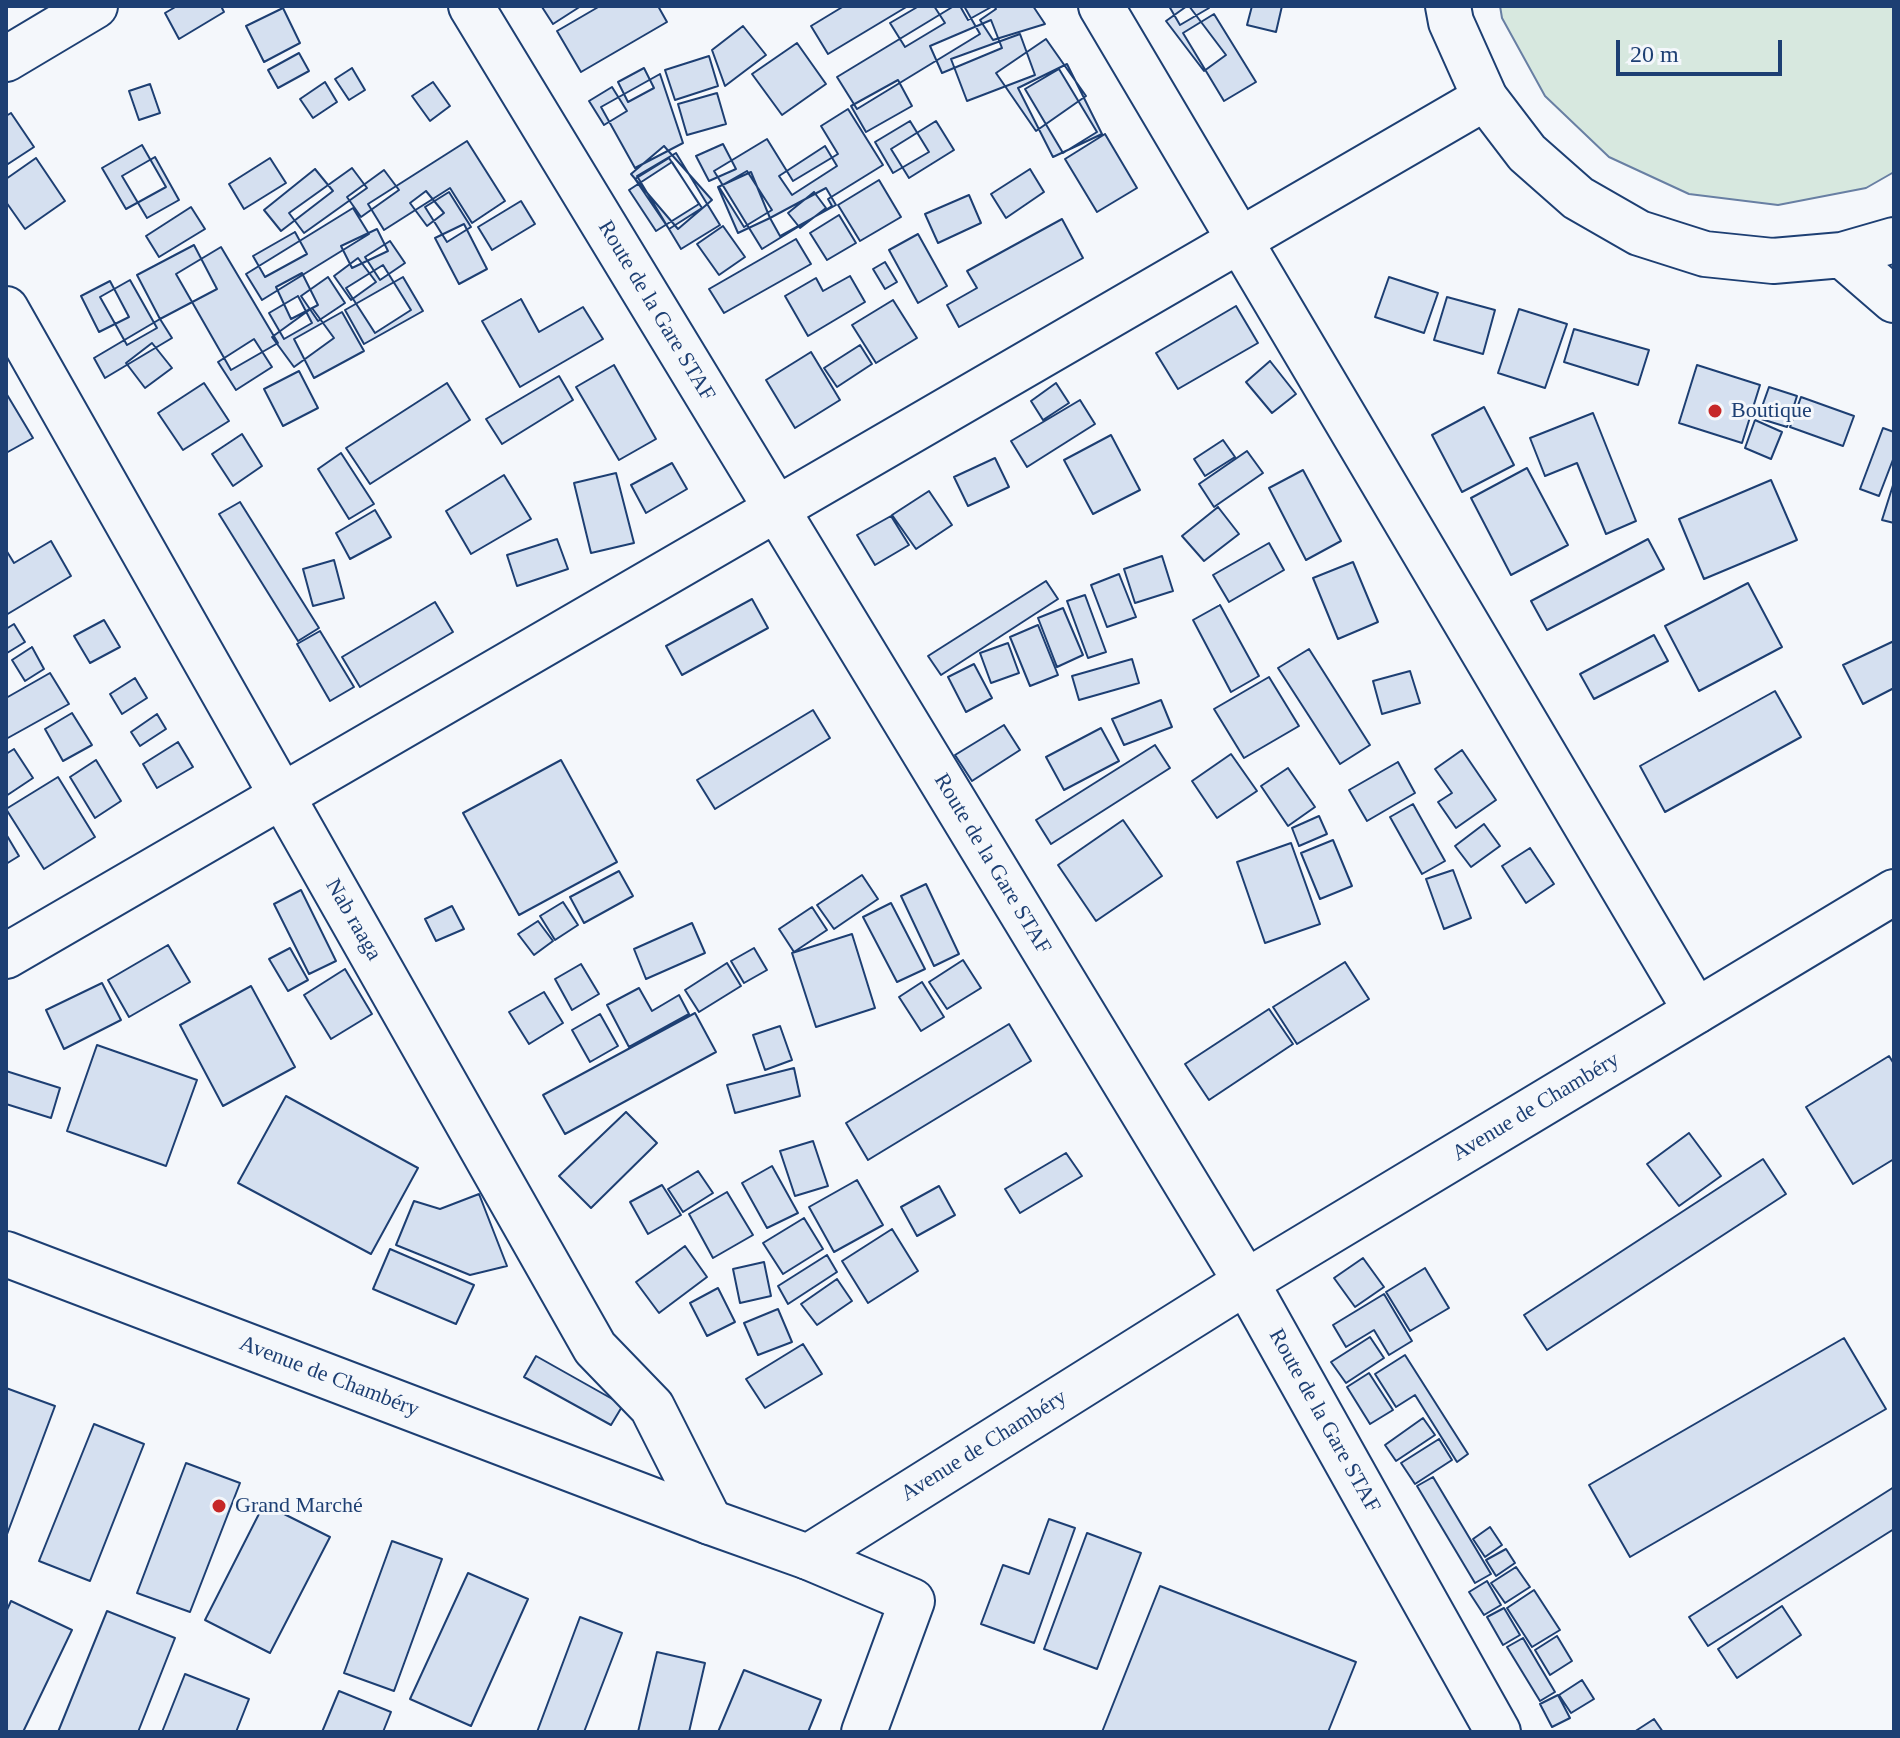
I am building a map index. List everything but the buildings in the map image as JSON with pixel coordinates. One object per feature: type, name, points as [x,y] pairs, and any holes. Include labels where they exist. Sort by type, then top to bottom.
[{"type":"street","points":[[6,59],[95,6]]},
{"type":"street","name":"Route de la Gare STAF","points":[[471,6],[1246,1282],[1498,1732]]},
{"type":"street","points":[[1101,6],[1696,1011]]},
{"type":"street","points":[[1448,6],[1451,22],[1485,98],[1527,153],[1578,198],[1639,233],[1705,254],[1773,261],[1842,255],[1894,240]]},
{"type":"street","points":[[6,956],[1485,98]]},
{"type":"street","points":[[1842,255],[1894,300]]},
{"type":"street","name":"Nab raaga","points":[[6,309],[595,1348],[652,1407],[710,1522]]},
{"type":"street","name":"Avenue de Chambéry","points":[[6,1254],[808,1557],[1246,1282],[1894,892]]},
{"type":"street","points":[[808,1557],[912,1601],[864,1732]]},
{"type":"shaded area","points":[[1500,6],[1894,6],[1894,172],[1866,188],[1778,205],[1689,194],[1609,157],[1545,96],[1502,18]]},
{"type":"place","name":"Boutique","points":[[1715,411]]},
{"type":"place","name":"Grand Marché","points":[[219,1506]]}]
